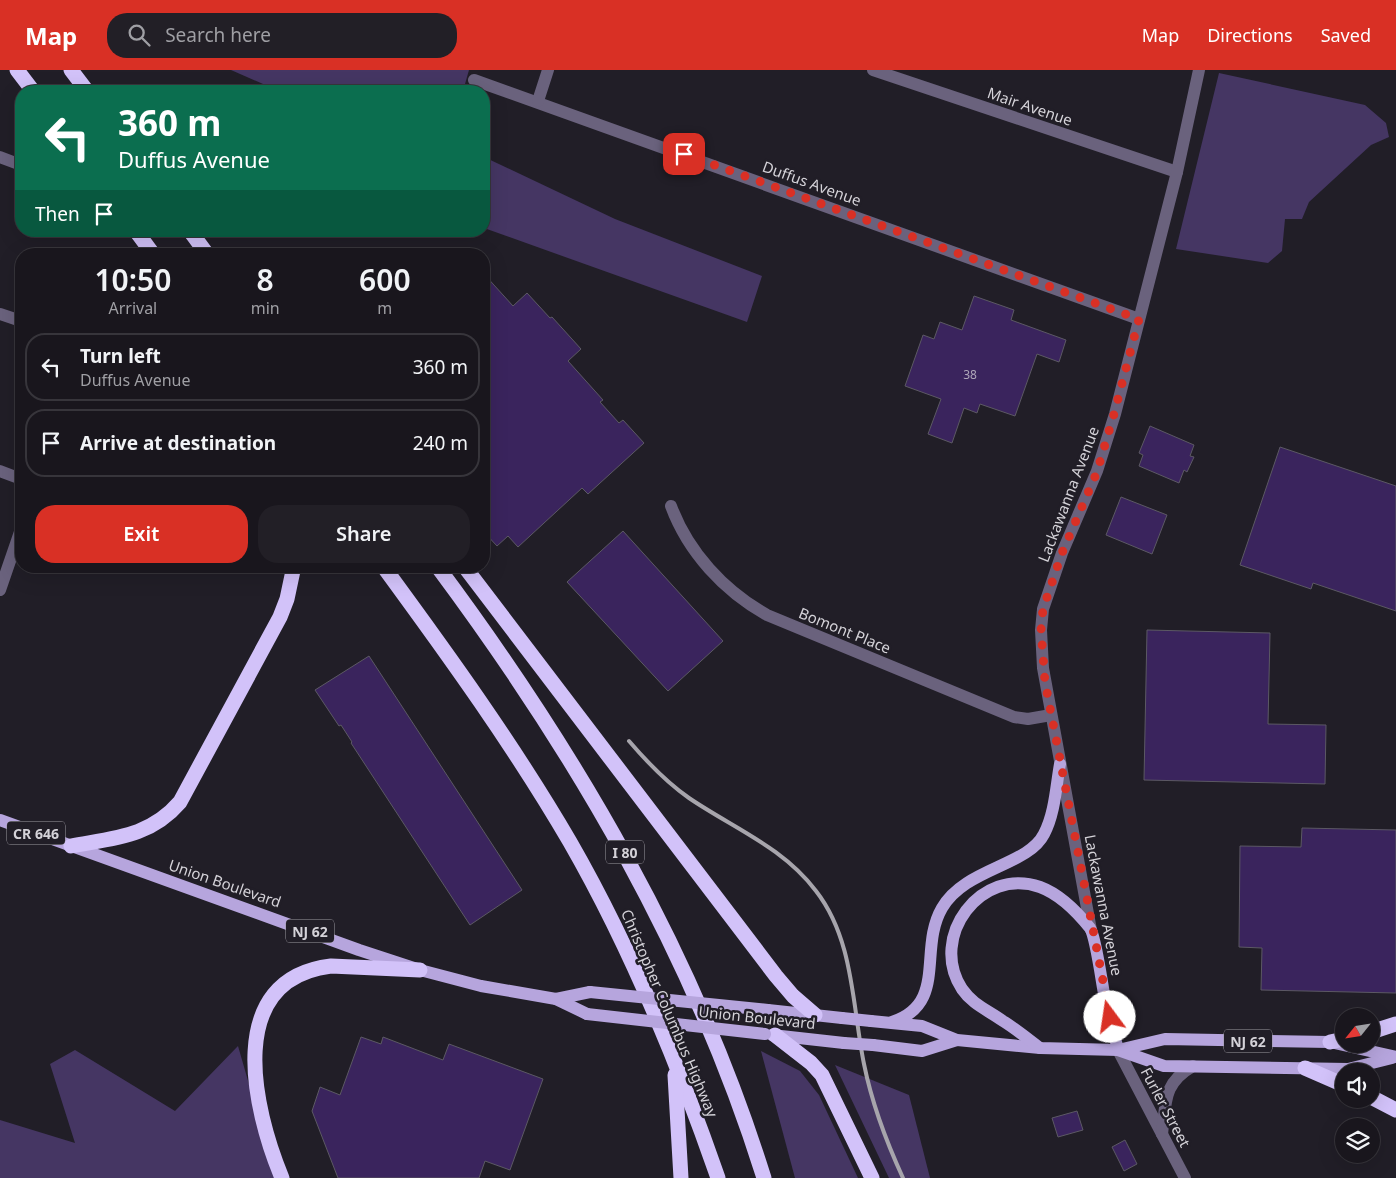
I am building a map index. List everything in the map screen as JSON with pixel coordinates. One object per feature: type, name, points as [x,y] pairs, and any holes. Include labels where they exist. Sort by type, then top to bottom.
[{"type":"highway","points":[[17,70],[28,85]]},
{"type":"highway","points":[[71,70],[82,85]]},
{"type":"highway","points":[[140,237],[148,248]]},
{"type":"highway","points":[[194,237],[203,248]]},
{"type":"highway","points":[[71,846],[143,831],[170,814],[180,802],[189,789],[280,617],[287,599],[293,573]]},
{"type":"highway","name":"Christopher Columbus Highway","points":[[388,573],[506,738],[570,844],[606,909],[674,1061],[718,1178]]},
{"type":"highway","name":"Christopher Columbus Highway","points":[[442,573],[548,723],[632,864],[694,990],[736,1095],[764,1178]]},
{"type":"highway","points":[[469,573],[776,976],[793,996],[815,1015]]},
{"type":"highway","points":[[282,1178],[265,1131],[256,1076],[256,1036],[262,1015],[273,996],[292,978],[317,968],[331,966],[420,970]]},
{"type":"highway","points":[[1380,1029],[1396,1024]]},
{"type":"highway","points":[[770,1034],[811,1063],[822,1076],[872,1178]]},
{"type":"highway","points":[[674,1061],[681,1178]]},
{"type":"highway","points":[[1305,1068],[1335,1081]]},
{"type":"highway","points":[[1380,1102],[1396,1110]]},
{"type":"main road","points":[[888,1023],[910,1015],[926,996],[934,926],[941,909],[952,894],[980,874],[1026,852],[1044,835],[1050,817],[1060,764]]},
{"type":"main road","name":"Union Boulevard","points":[[0,820],[420,970],[481,986],[556,999],[587,1014],[922,1051],[957,1040]]},
{"type":"main road","points":[[1040,1048],[1002,1020],[976,1005],[962,990],[952,965],[951,948],[954,932],[966,909],[981,895],[1002,886],[1018,884],[1035,886],[1054,894],[1091,930]]},
{"type":"main road","name":"Lackawanna Avenue","points":[[1091,930],[1105,1001],[1118,1050]]},
{"type":"main road","name":"Union Boulevard","points":[[556,999],[590,992],[768,1010],[922,1026],[957,1040],[1040,1048],[1118,1050],[1165,1039],[1335,1041]]},
{"type":"main road","name":"Union Boulevard","points":[[1118,1050],[1164,1066],[1348,1069],[1396,1057]]},
{"type":"main road","name":"Union Boulevard","points":[[1380,1053],[1396,1057]]},
{"type":"street","points":[[538,101],[548,70]]},
{"type":"street","name":"Mair Avenue","points":[[873,70],[1177,172]]},
{"type":"street","name":"Lackawanna Avenue","points":[[1091,930],[1042,657],[1041,630],[1043,609],[1062,553],[1097,472],[1114,414],[1177,172],[1200,70]]},
{"type":"street","name":"Duffus Avenue","points":[[474,80],[489,85]]},
{"type":"street","name":"Duffus Avenue","points":[[490,85],[1139,319]]},
{"type":"street","points":[[0,157],[15,162]]},
{"type":"street","points":[[0,314],[15,319]]},
{"type":"street","points":[[0,471],[15,476]]},
{"type":"street","name":"Bomont Place","points":[[671,506],[676,521],[695,552],[739,598],[767,615],[1014,716],[1028,719],[1051,715]]},
{"type":"street","points":[[0,590],[15,546]]},
{"type":"street","name":"Furler Street","points":[[1118,1050],[1186,1178]]},
{"type":"street","points":[[1162,1134],[1169,1088],[1178,1075],[1193,1066]]},
{"type":"shaded area","points":[[231,70],[469,70],[465,85],[265,85]]},
{"type":"shaded area","points":[[1219,73],[1365,105],[1386,123],[1389,137],[1371,145],[1309,202],[1302,219],[1285,219],[1282,251],[1268,263],[1176,249]]},
{"type":"shaded area","points":[[490,160],[615,219],[762,276],[747,322],[490,230]]},
{"type":"shaded area","points":[[238,1046],[276,1178],[0,1178],[0,1120],[75,1143],[50,1064],[75,1050],[175,1111]]},
{"type":"shaded area","points":[[761,1051],[800,1071],[819,1095],[858,1178],[795,1178]]},
{"type":"shaded area","points":[[835,1065],[909,1095],[930,1178],[889,1178]]},
{"type":"building","points":[[490,281],[513,306],[527,293],[550,318],[552,317],[581,349],[568,361],[603,400],[600,402],[619,423],[623,420],[644,443],[588,494],[582,488],[518,547],[508,536],[497,546],[490,538]]},
{"type":"building","points":[[974,296],[1014,310],[1011,320],[1066,340],[1059,362],[1037,354],[1015,416],[980,404],[977,413],[964,408],[952,443],[928,434],[941,399],[905,386],[923,335],[934,339],[940,322],[962,330]]},
{"type":"building","points":[[1150,426],[1194,445],[1190,456],[1194,457],[1187,472],[1184,470],[1179,483],[1139,466],[1143,455],[1139,453]]},
{"type":"building","points":[[1280,447],[1396,486],[1396,611],[1313,583],[1311,589],[1240,565]]},
{"type":"building","points":[[1121,497],[1167,515],[1152,554],[1106,535]]},
{"type":"building","points":[[623,531],[723,641],[668,691],[567,582]]},
{"type":"building","points":[[1147,630],[1270,633],[1268,724],[1326,725],[1325,784],[1144,780]]},
{"type":"building","points":[[369,656],[522,890],[470,925],[341,725],[339,726],[315,690]]},
{"type":"building","points":[[1302,828],[1396,830],[1396,993],[1261,990],[1262,948],[1239,947],[1240,846],[1301,847]]},
{"type":"building","points":[[361,1037],[381,1044],[383,1037],[443,1060],[449,1044],[543,1079],[510,1170],[485,1161],[479,1178],[338,1178],[312,1111],[320,1087],[340,1095]]},
{"type":"building","points":[[1077,1111],[1083,1130],[1058,1137],[1052,1118]]},
{"type":"building","points":[[1125,1140],[1137,1164],[1124,1171],[1112,1147]]},
{"type":"railway","points":[[629,741],[657,771],[681,792],[757,839],[788,862],[816,891],[828,910],[838,930],[845,952],[854,996],[864,1064],[875,1108],[903,1178]]},
{"type":"route","points":[[684,154],[1139,319],[1097,472],[1062,553],[1043,609],[1041,630],[1045,682],[1091,930],[1110,1017]]}]
